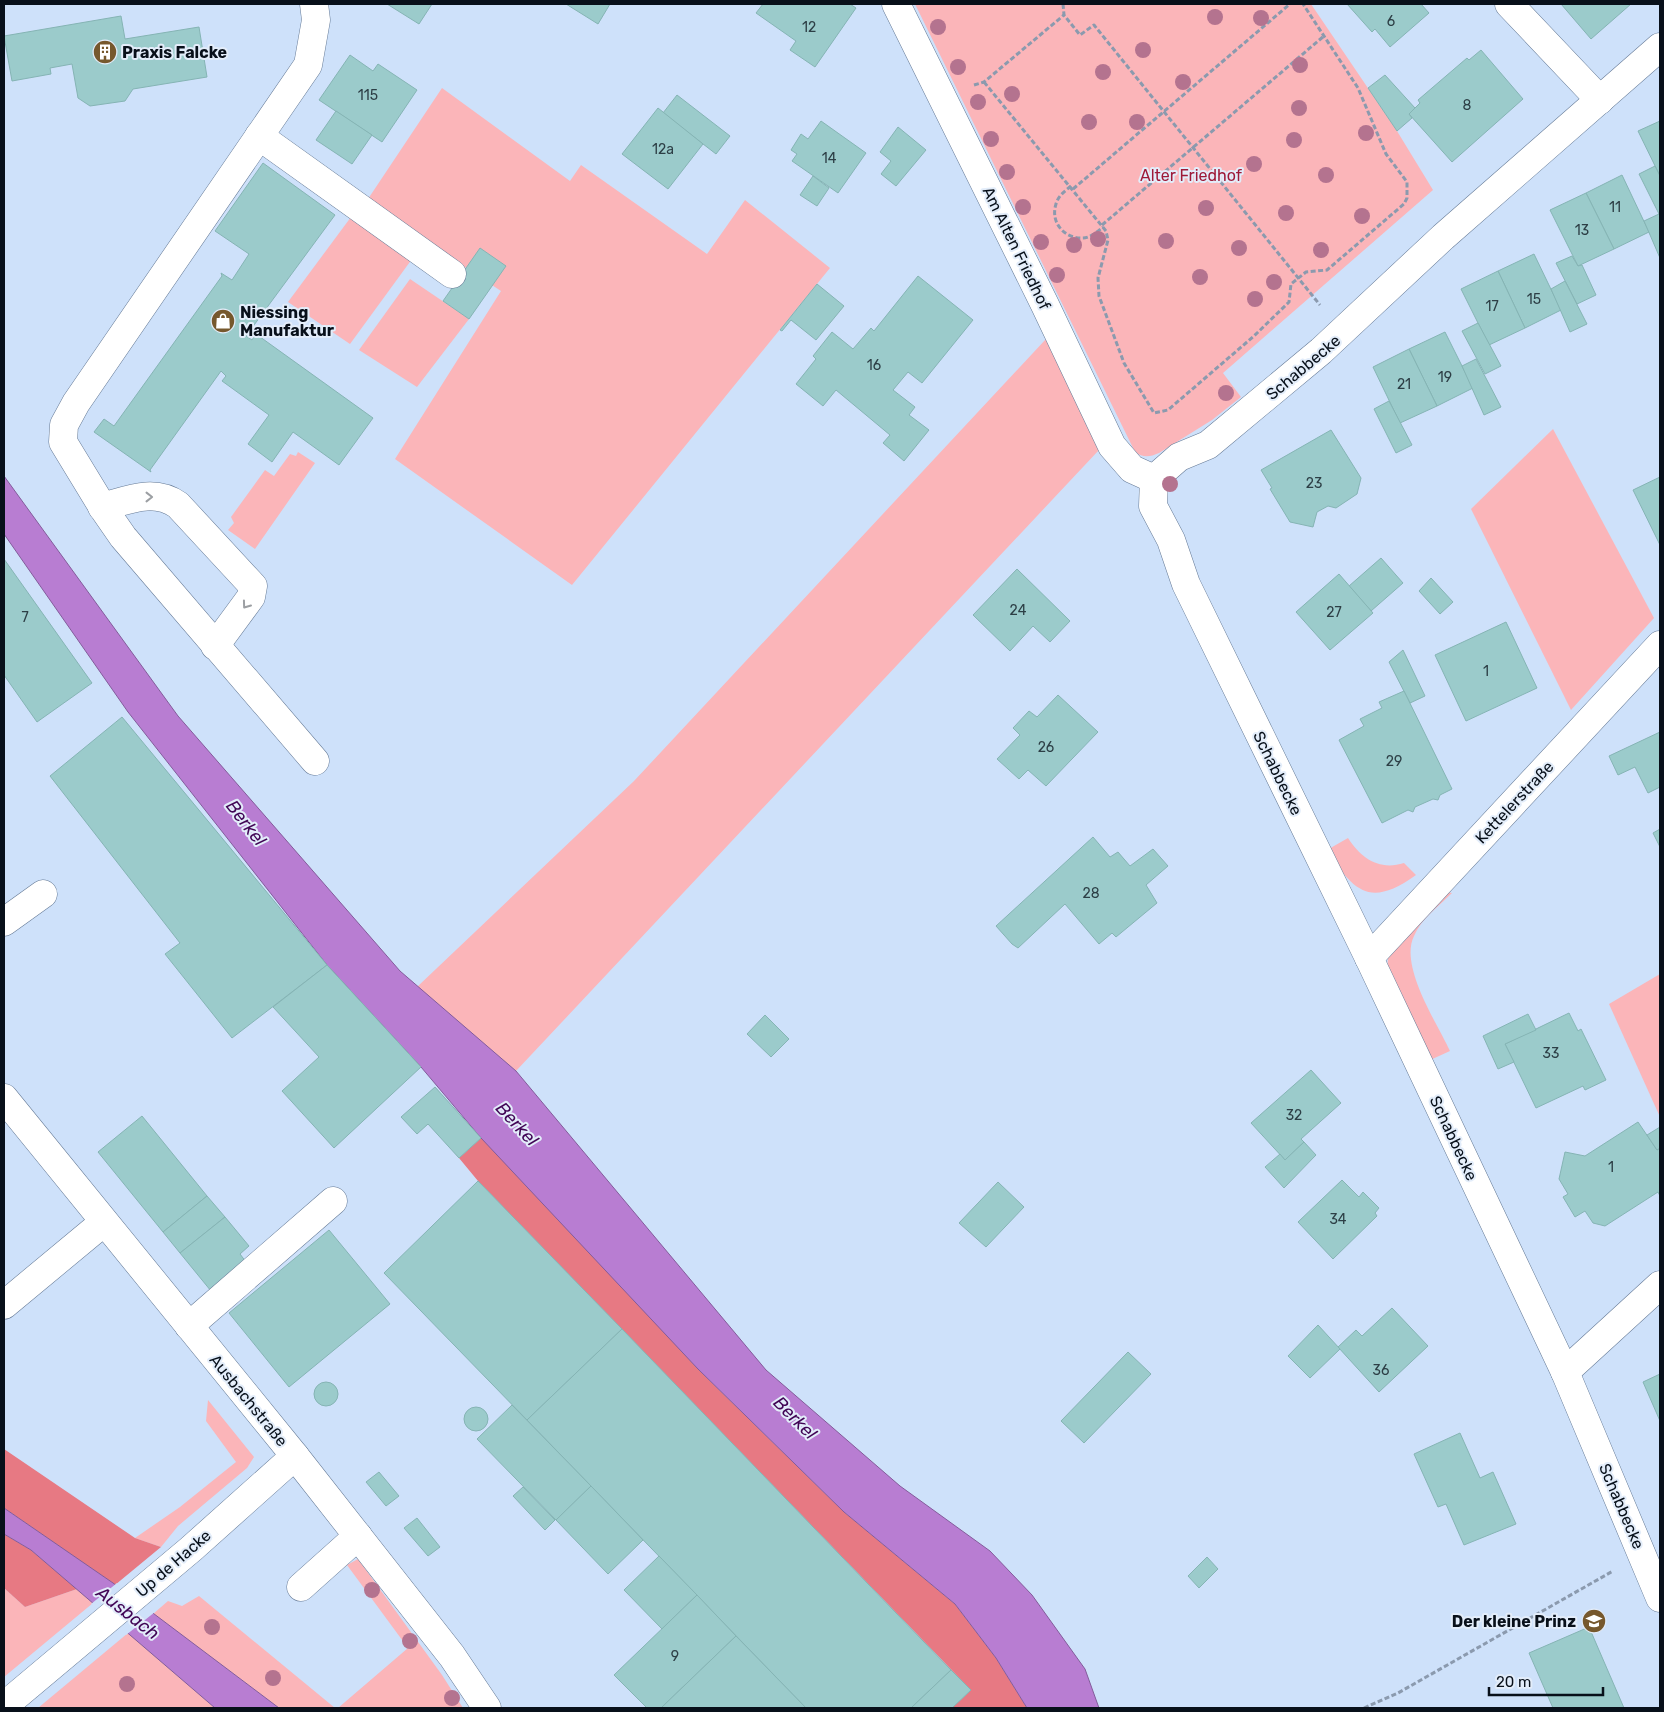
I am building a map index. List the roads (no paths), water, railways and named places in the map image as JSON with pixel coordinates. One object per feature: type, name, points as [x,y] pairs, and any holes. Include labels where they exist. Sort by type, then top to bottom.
[{"type":"street","points":[[314,4],[316,20],[308,65],[76,403],[64,425],[64,442],[102,507],[123,537],[315,761]]},
{"type":"street","name":"Am Alten Friedhof","points":[[896,4],[1112,446],[1132,469],[1154,478]]},
{"type":"street","points":[[1509,4],[1600,100]]},
{"type":"street","name":"Schabbecke","points":[[1660,48],[1443,238],[1342,333],[1208,445],[1179,456],[1154,478],[1153,506],[1171,540],[1186,584],[1369,958],[1565,1372],[1660,1598]]},
{"type":"street","points":[[259,136],[452,274]]},
{"type":"street","points":[[102,507],[148,495],[169,498],[178,505],[253,586],[252,597],[215,646]]},
{"type":"street","name":"Kettelerstraße","points":[[1369,958],[1660,646]]},
{"type":"street","points":[[4,922],[43,894]]},
{"type":"street","name":"Ausbachstraße","points":[[4,1098],[295,1456],[452,1656],[487,1708]]},
{"type":"street","points":[[189,1326],[333,1201]]},
{"type":"street","points":[[4,1305],[104,1222]]},
{"type":"street","points":[[1565,1372],[1660,1285]]},
{"type":"street","name":"Up de Hacke","points":[[7,1703],[190,1549],[295,1456]]},
{"type":"street","points":[[301,1587],[358,1536]]},
{"type":"water","name":"Berkel","points":[[4,476],[178,716],[400,971],[516,1071],[766,1370],[900,1486],[990,1551],[1032,1595],[1085,1669],[1099,1708],[1027,1708],[996,1658],[955,1604],[844,1512],[698,1369],[481,1138],[421,1067],[327,965],[128,712],[4,534]]},
{"type":"water","name":"Ausbach","points":[[4,1508],[113,1583],[279,1708],[215,1708],[31,1550],[4,1534]]},
{"type":"place","name":"Praxis Falcke","points":[[105,52]]},
{"type":"place","name":"Niessing Manufaktur","points":[[223,321]]},
{"type":"place","name":"Der kleine Prinz","points":[[1594,1621]]},
{"type":"park label","name":"Alter Friedhof","points":[[1191,175]]}]
